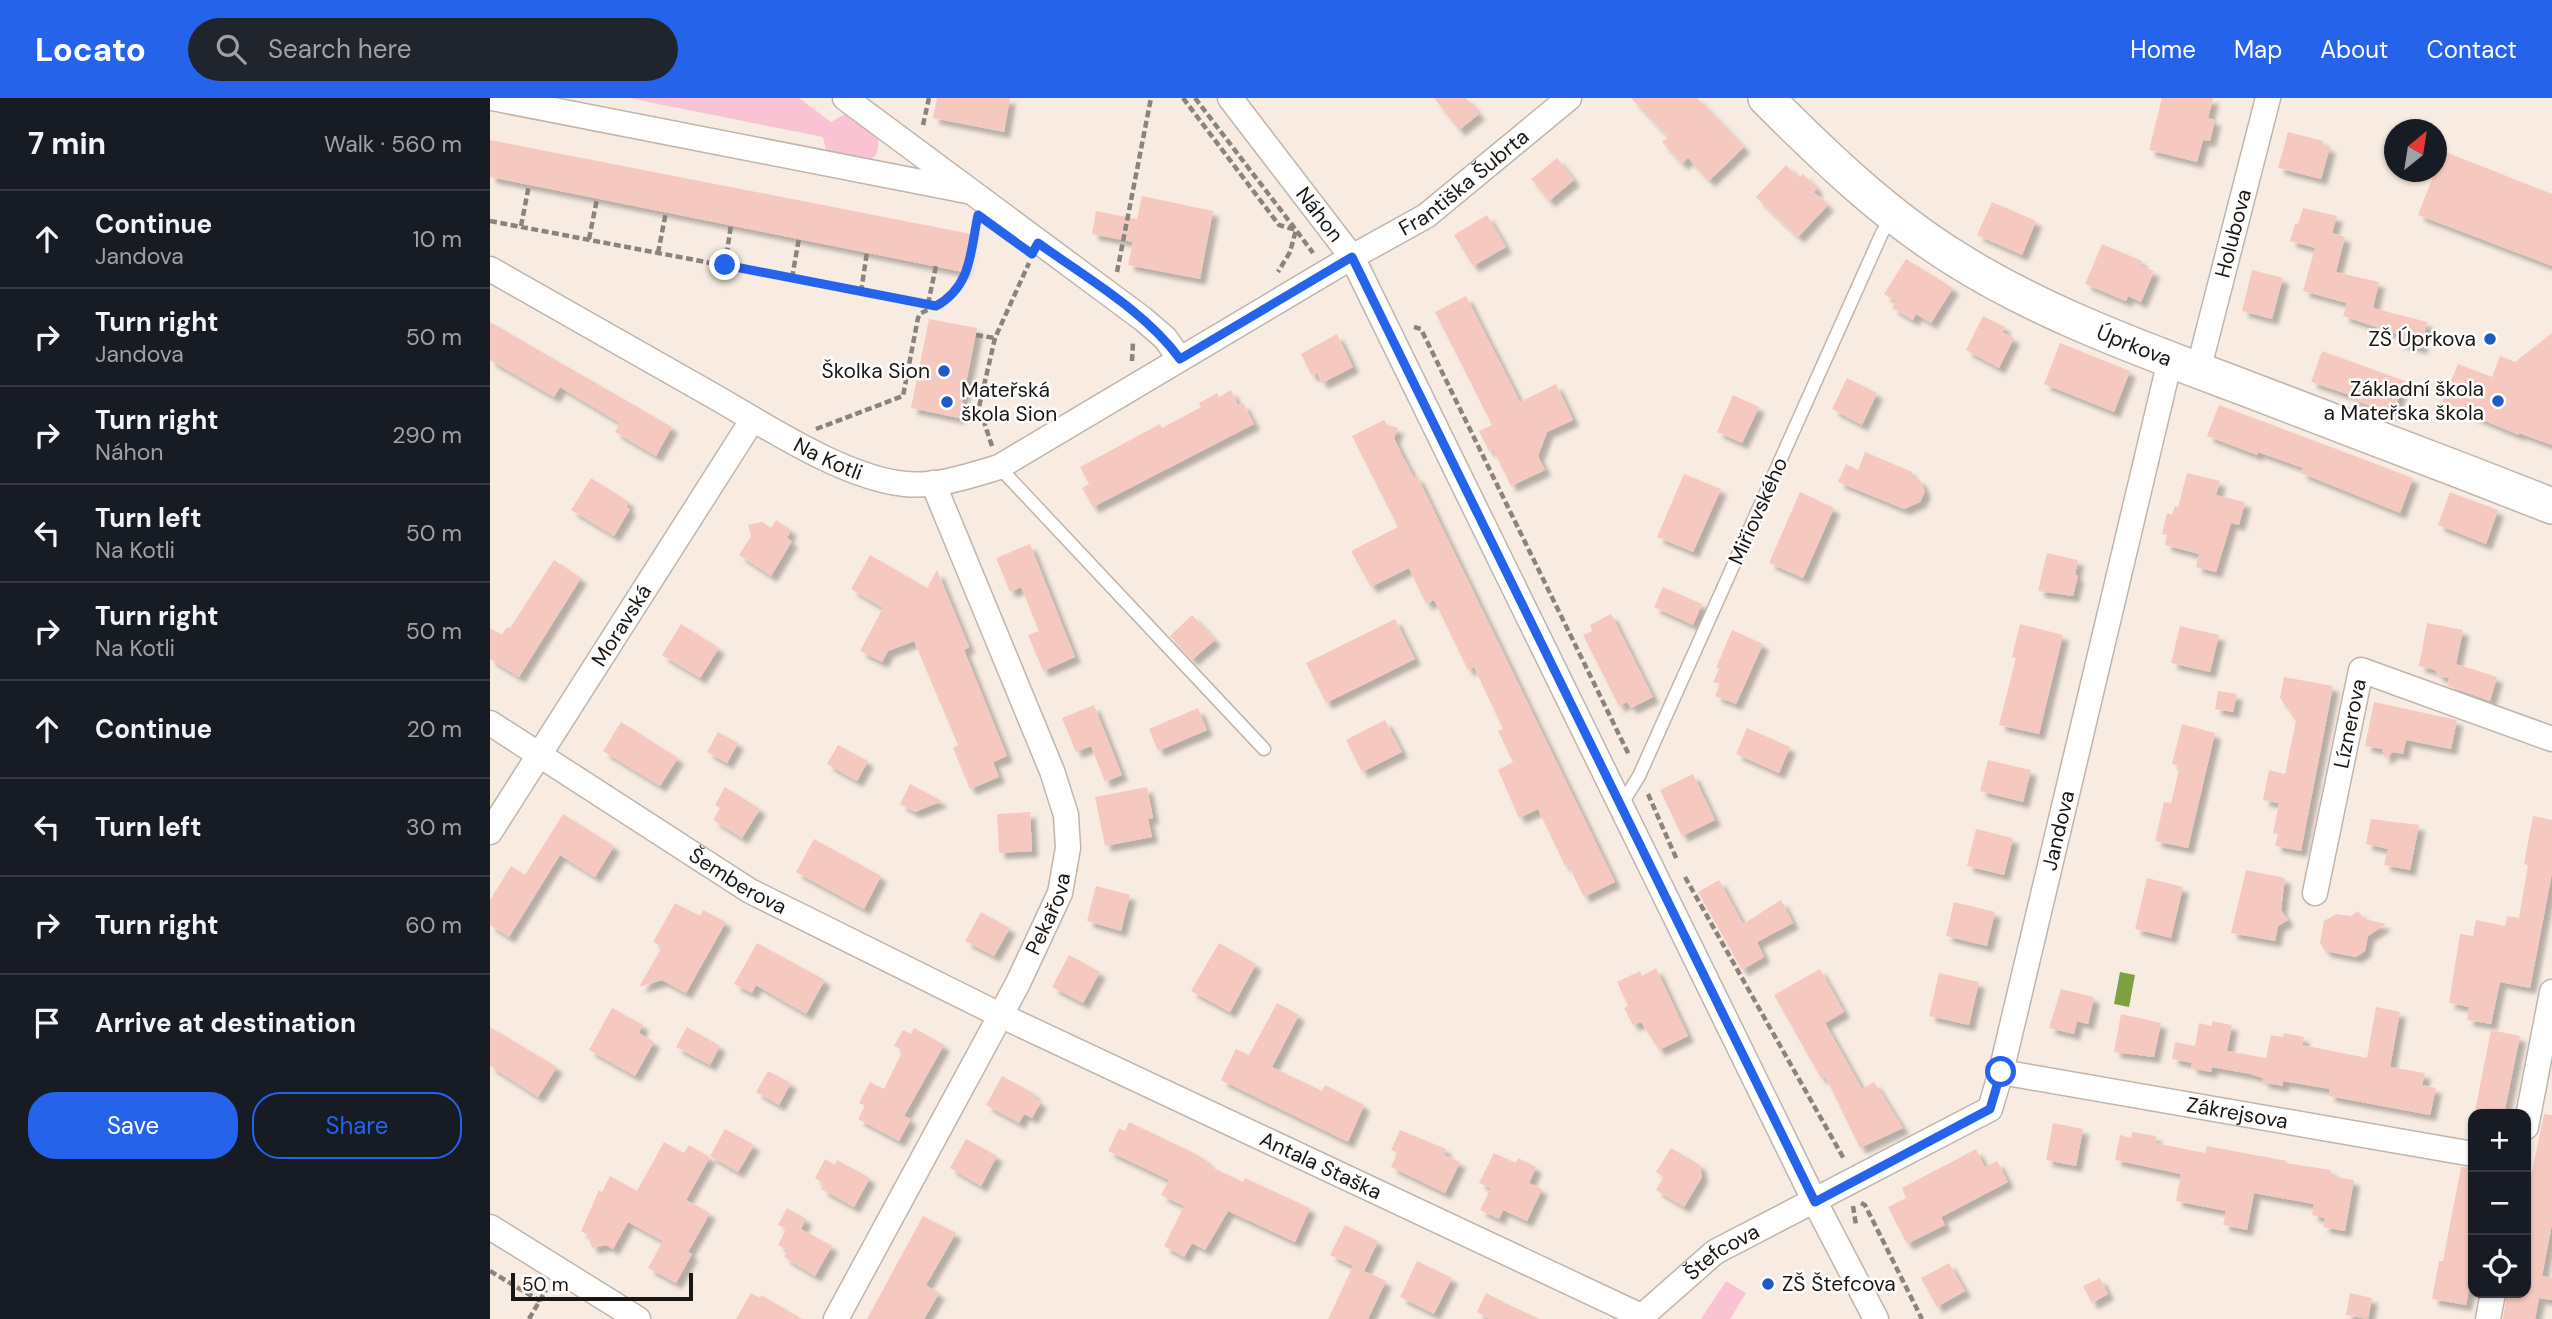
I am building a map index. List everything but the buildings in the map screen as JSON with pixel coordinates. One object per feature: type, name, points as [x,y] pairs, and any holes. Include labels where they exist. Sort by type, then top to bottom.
[{"type":"street","points":[[492,98],[967,191]]},
{"type":"street","points":[[845,98],[1143,319],[1165,338],[1180,359]]},
{"type":"street","name":"Náhon","points":[[1230,98],[1352,257],[1815,1202],[1876,1319]]},
{"type":"street","name":"Františka Šubrta","points":[[1352,257],[1426,216],[1569,98]]},
{"type":"street","name":"Úprkova","points":[[1766,98],[1846,175],[1894,216],[1954,258],[1998,284],[2051,310],[2184,365],[2552,506]]},
{"type":"street","name":"Holubova","points":[[2184,365],[2268,98]]},
{"type":"street","name":"Na Kotli","points":[[490,269],[807,449],[859,472],[906,484],[967,477],[999,467],[1352,257]]},
{"type":"street","name":"Jandova","points":[[1815,1202],[1990,1109],[2184,365]]},
{"type":"street","name":"Moravská","points":[[490,832],[753,419]]},
{"type":"street","name":"Pekařova","points":[[836,1319],[1018,984],[1060,893],[1068,848],[1066,815],[1052,771],[933,483]]},
{"type":"street","name":"Líznerova","points":[[2315,893],[2361,670],[2552,739]]},
{"type":"street","name":"Šemberova","points":[[490,723],[750,891],[1000,1015]]},
{"type":"street","points":[[2529,1109],[2552,992]]},
{"type":"street","name":"Antala Staška","points":[[1000,1015],[1640,1317]]},
{"type":"street","name":"Zákrejsova","points":[[2001,1072],[2468,1153]]},
{"type":"street","name":"Štefcova","points":[[1640,1317],[1715,1252],[1815,1202]]},
{"type":"street","points":[[490,1227],[638,1319]]},
{"type":"street","points":[[2488,1319],[2492,1298]]},
{"type":"lane","name":"Miřiovského","points":[[1621,805],[1639,776],[1882,233],[1894,216]]},
{"type":"lane","points":[[999,467],[1264,749]]},
{"type":"path","points":[[922,130],[929,98]]},
{"type":"path","points":[[1116,276],[1151,98]]},
{"type":"path","points":[[1183,98],[1279,225],[1296,230]]},
{"type":"path","points":[[1195,98],[1328,271]]},
{"type":"path","points":[[521,226],[529,185]]},
{"type":"path","points":[[589,240],[597,199]]},
{"type":"path","points":[[658,253],[666,212]]},
{"type":"path","points":[[808,432],[903,396],[918,317],[947,300],[962,284],[978,215]]},
{"type":"path","points":[[490,220],[936,306]]},
{"type":"path","points":[[725,265],[732,225]]},
{"type":"path","points":[[792,278],[799,238]]},
{"type":"path","points":[[999,467],[979,407],[995,338],[1038,243]]},
{"type":"path","points":[[861,292],[867,252]]},
{"type":"path","points":[[928,304],[936,266]]},
{"type":"path","points":[[1406,324],[1421,329],[1639,776],[1682,872],[1850,1170],[1839,1176],[1852,1199],[1865,1205],[1922,1319]]},
{"type":"path","points":[[976,335],[995,338]]},
{"type":"path","points":[[529,1319],[558,1270]]},
{"type":"path","points":[[490,1271],[540,1301]]},
{"type":"shaded area","points":[[629,98],[799,98],[831,122],[850,111],[878,138],[878,149],[875,156],[862,162],[828,158],[823,137]]},
{"type":"shaded area","points":[[2120,972],[2135,975],[2129,1007],[2114,1004]]},
{"type":"shaded area","points":[[1726,1281],[1746,1293],[1730,1319],[1701,1319]]},
{"type":"place","name":"ZŠ Úprkova","points":[[2490,339]]},
{"type":"place","name":"Školka Sion","points":[[944,371]]},
{"type":"place","name":"Základní škola a Mateřska škola","points":[[2498,401]]},
{"type":"place","name":"Mateřská škola Sion","points":[[947,402]]},
{"type":"place","name":"ZŠ Štefcova","points":[[1768,1284]]},
{"type":"route","points":[[725,265],[936,306],[947,300],[962,284],[978,215],[1032,254],[1038,243],[1143,319],[1165,338],[1180,359],[1352,257],[1815,1202],[1990,1109],[2001,1072]]}]
